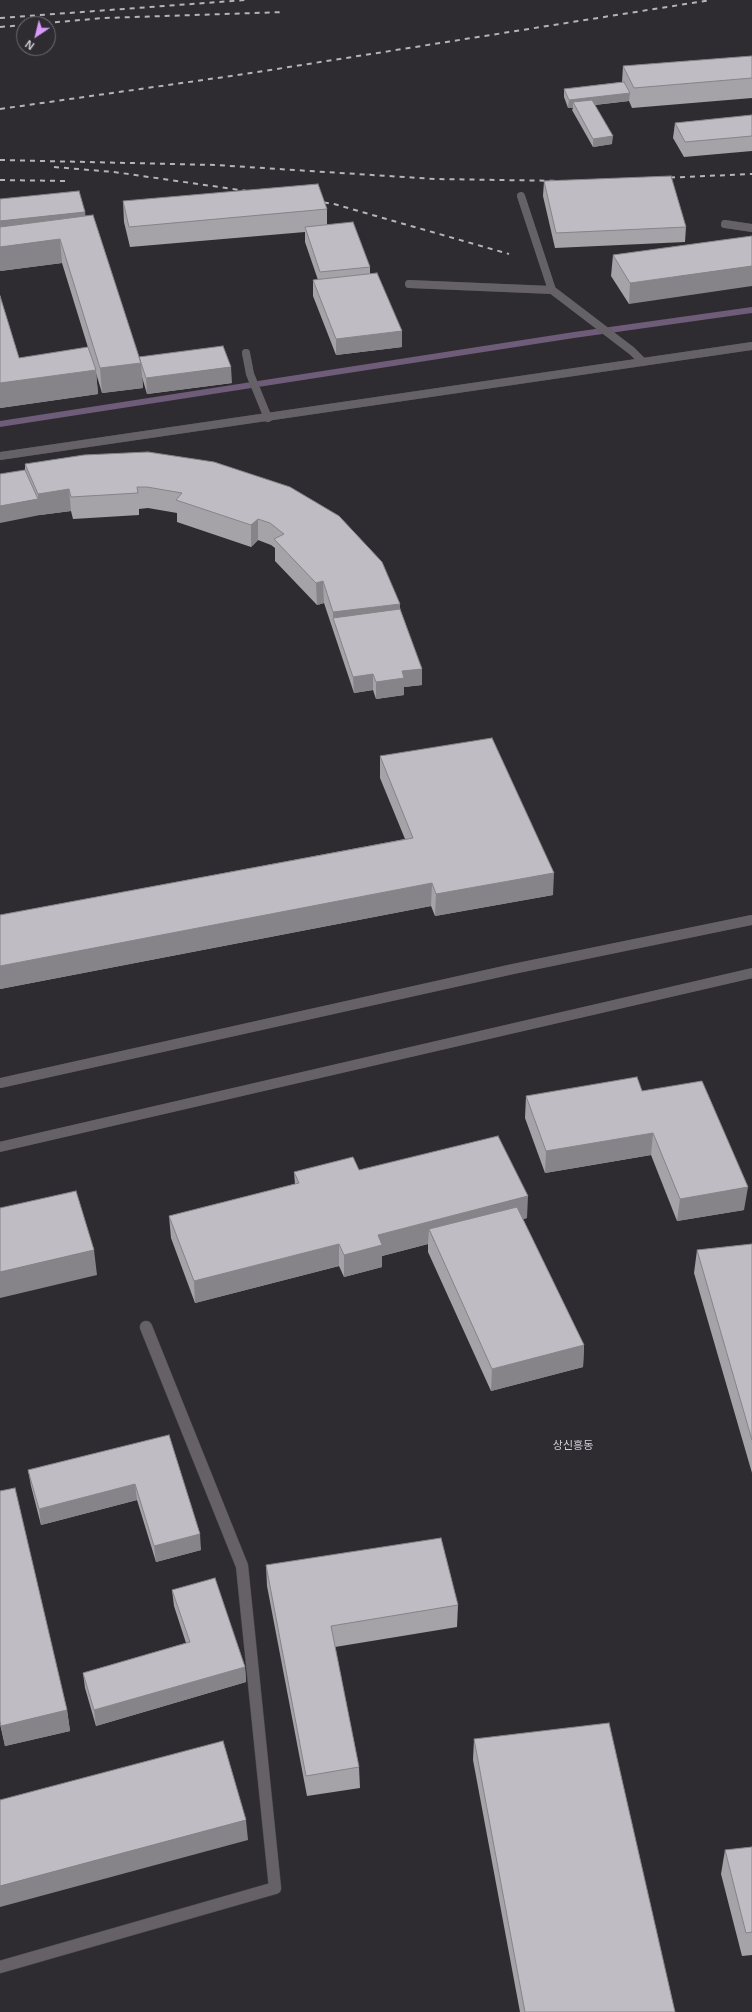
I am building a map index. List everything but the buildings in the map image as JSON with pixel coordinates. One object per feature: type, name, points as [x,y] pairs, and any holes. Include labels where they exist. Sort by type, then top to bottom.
[{"type":"street","points":[[521,196],[552,290],[593,323],[632,351],[643,362]]},
{"type":"street","points":[[725,224],[752,228]]},
{"type":"street","points":[[409,284],[552,290]]},
{"type":"street","points":[[0,456],[752,346]]},
{"type":"street","points":[[246,353],[250,374],[268,418]]},
{"type":"street","points":[[0,1083],[513,969],[752,920]]},
{"type":"street","points":[[0,1147],[752,973]]},
{"type":"street","points":[[0,1967],[275,1888],[242,1566],[146,1327]]},
{"type":"waterway","points":[[0,424],[574,335],[752,310]]},
{"type":"railway","points":[[0,18],[246,0]]},
{"type":"railway","points":[[0,109],[245,74],[711,0]]},
{"type":"railway","points":[[56,22],[104,18],[284,12]]},
{"type":"railway","points":[[0,27],[16,26]]},
{"type":"railway","points":[[0,160],[216,165],[435,179],[566,181]]},
{"type":"railway","points":[[54,167],[114,172],[254,192]]},
{"type":"railway","points":[[660,178],[752,174]]},
{"type":"railway","points":[[0,180],[66,181]]},
{"type":"railway","points":[[314,201],[334,204],[509,254]]},
{"type":"district","name":"상신흥동","points":[[573,1446]]}]
